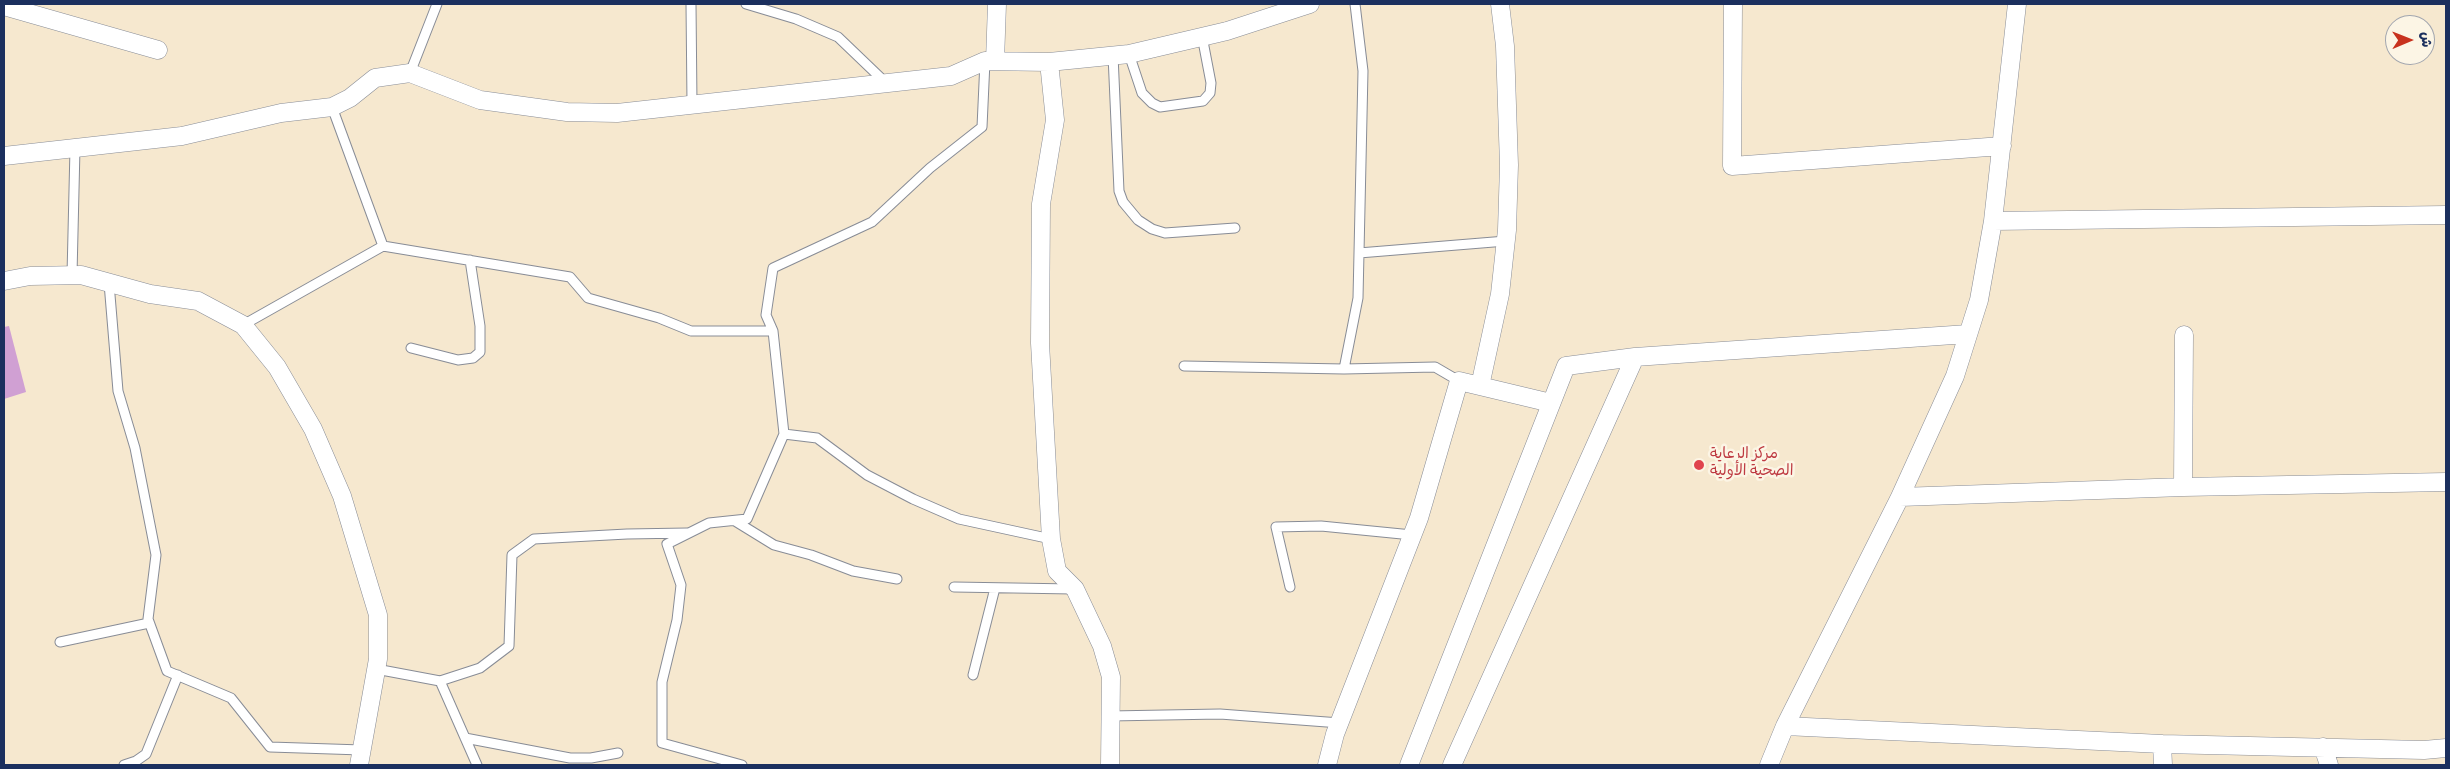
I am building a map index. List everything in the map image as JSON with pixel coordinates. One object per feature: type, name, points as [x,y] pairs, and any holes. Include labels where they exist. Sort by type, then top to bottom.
[{"type":"street","points":[[990,61],[997,4]]},
{"type":"street","points":[[4,156],[182,136],[281,113],[332,108],[350,98],[375,78],[410,73],[480,100],[568,112],[617,113],[952,76],[990,61],[1049,62],[1121,55],[1202,36],[1310,4]]},
{"type":"street","points":[[1480,386],[1500,294],[1506,241],[1509,165],[1505,46],[1500,4]]},
{"type":"street","points":[[1733,4],[1732,166],[2002,146]]},
{"type":"street","points":[[1769,765],[1785,726],[1900,497],[1954,376],[1968,334],[1979,300],[1993,221],[2017,4]]},
{"type":"street","points":[[4,6],[158,50]]},
{"type":"street","points":[[1049,62],[1054,120],[1041,204],[1040,343],[1051,539],[1057,571],[1075,589],[1102,646],[1111,677],[1110,765]]},
{"type":"street","points":[[1993,221],[2446,216]]},
{"type":"street","points":[[4,281],[30,276],[72,275],[109,282],[150,294],[198,301],[243,325],[277,367],[313,429],[342,496],[378,615],[376,669],[360,758]]},
{"type":"street","points":[[1409,765],[1566,366],[1635,357],[1968,334]]},
{"type":"street","points":[[2183,487],[2184,334]]},
{"type":"street","points":[[1452,765],[1635,357]]},
{"type":"street","points":[[1327,765],[1340,723],[1412,535],[1459,381],[1551,403]]},
{"type":"street","points":[[1900,497],[2183,487],[2446,482]]},
{"type":"street","points":[[1785,726],[2162,744],[2424,750],[2446,748]]},
{"type":"street","points":[[2162,744],[2164,765]]},
{"type":"street","points":[[2323,747],[2329,765]]},
{"type":"lane","points":[[410,73],[437,4]]},
{"type":"lane","points":[[691,4],[692,104]]},
{"type":"lane","points":[[746,4],[796,19],[838,37],[887,83]]},
{"type":"lane","points":[[1344,369],[1358,298],[1363,71],[1354,4]]},
{"type":"lane","points":[[1121,55],[1142,93],[1152,103],[1160,107],[1203,102],[1210,93],[1211,84],[1202,36]]},
{"type":"lane","points":[[1121,55],[1119,191],[1123,202],[1138,220],[1152,229],[1165,233],[1235,228]]},
{"type":"lane","points":[[742,765],[726,763],[662,743],[662,682],[678,620],[680,585],[667,544],[710,523],[747,519],[784,434],[773,331],[766,315],[773,268],[872,222],[930,168],[982,127],[990,61]]},
{"type":"lane","points":[[332,108],[383,246]]},
{"type":"lane","points":[[72,275],[75,148]]},
{"type":"lane","points":[[1359,253],[1506,241]]},
{"type":"lane","points":[[243,325],[383,246],[570,277],[588,298],[659,318],[691,331],[773,331]]},
{"type":"lane","points":[[412,348],[458,360],[472,358],[480,352],[480,326],[470,260]]},
{"type":"lane","points":[[109,282],[118,391],[135,448],[156,555],[148,619],[167,670],[231,698],[270,747],[360,758]]},
{"type":"lane","points":[[1184,366],[1344,369],[1435,367],[1459,381]]},
{"type":"lane","points":[[784,434],[817,438],[867,475],[913,499],[958,519],[1051,539]]},
{"type":"lane","points":[[735,521],[774,545],[811,555],[853,571],[896,579]]},
{"type":"lane","points":[[1290,587],[1276,527],[1321,526],[1412,535]]},
{"type":"lane","points":[[376,669],[440,681],[480,668],[509,646],[512,554],[534,539],[690,533]]},
{"type":"lane","points":[[954,587],[1075,589]]},
{"type":"lane","points":[[973,675],[995,588]]},
{"type":"lane","points":[[60,642],[149,623]]},
{"type":"lane","points":[[124,765],[136,761],[146,754],[178,675]]},
{"type":"lane","points":[[440,681],[477,765]]},
{"type":"lane","points":[[1110,716],[1220,714],[1340,723]]},
{"type":"lane","points":[[465,738],[570,758],[591,758],[618,753]]},
{"type":"building","points":[[9,326],[26,392],[4,399],[4,327]]},
{"type":"place","name":"مركز الرعاية الصحية الأولية","points":[[1699,465]]}]
